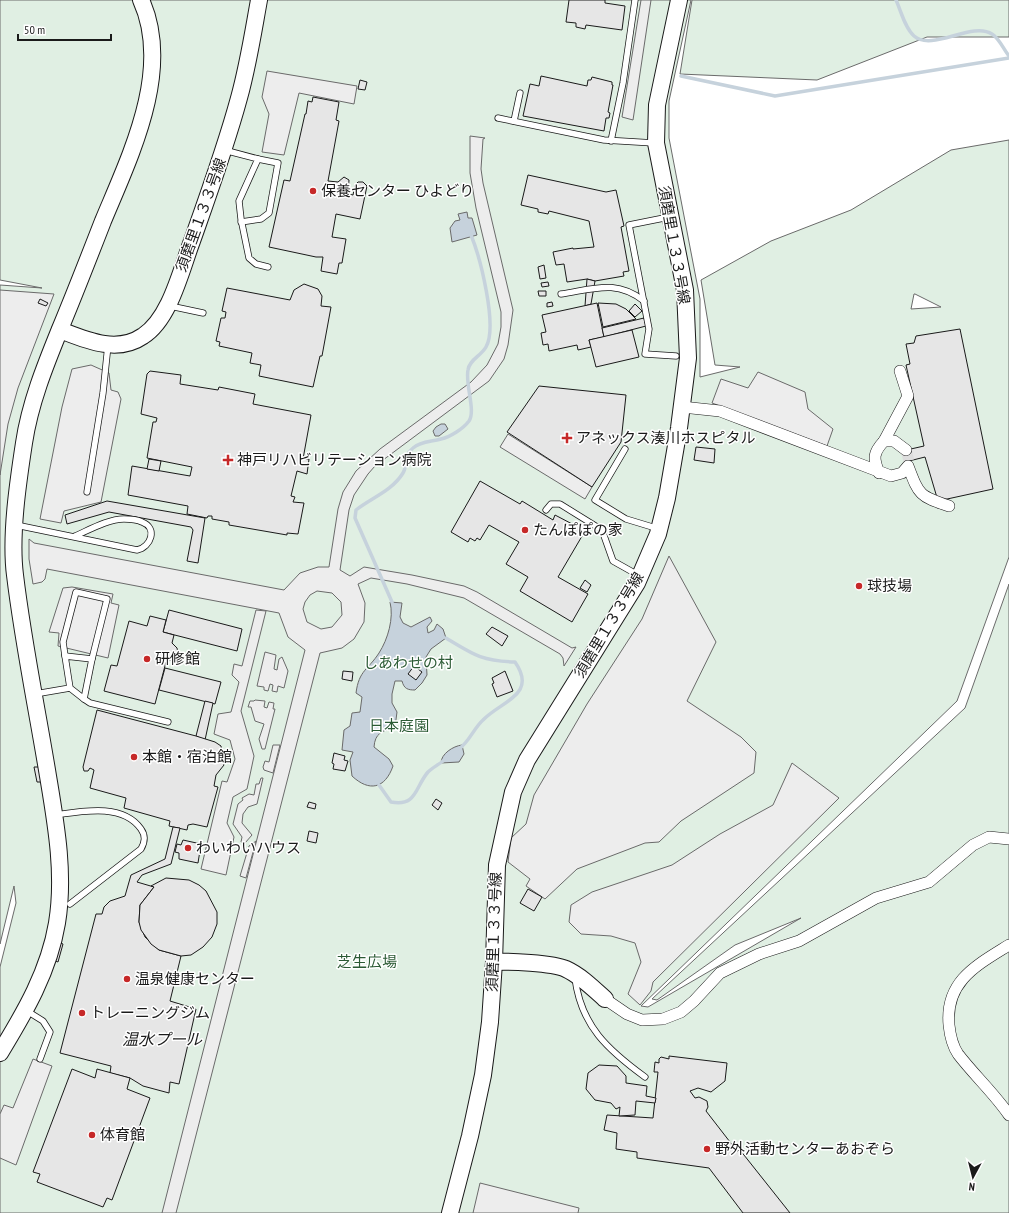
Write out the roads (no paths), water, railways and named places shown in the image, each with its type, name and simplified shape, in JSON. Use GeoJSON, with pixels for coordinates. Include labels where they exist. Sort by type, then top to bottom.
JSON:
{"type":"FeatureCollection","features":[{"type":"Feature","properties":{"kind":"street"},"geometry":{"type":"LineString","coordinates":[[0,1053],[26,1010],[46,965],[57,923],[59,903],[60,849],[15,572],[16,497],[32,403],[130,155],[145,109],[152,62],[150,35],[141,0]]}},
{"type":"Feature","properties":{"kind":"street","name":"須磨里１３３号線"},"geometry":{"type":"LineString","coordinates":[[60,330],[90,342],[125,344],[143,337],[156,326],[167,305],[224,150],[240,96],[259,0]]}},
{"type":"Feature","properties":{"kind":"street","name":"須磨里１３３号線"},"geometry":{"type":"LineString","coordinates":[[450,1213],[470,1136],[483,1075],[490,1022],[494,962],[497,865],[513,792],[527,760],[640,576],[659,530],[667,498],[682,407],[681,356],[685,290],[656,142],[657,105],[679,0]]}},
{"type":"Feature","properties":{"kind":"street"},"geometry":{"type":"LineString","coordinates":[[879,473],[874,461],[876,450],[884,441],[908,396],[900,371]]}},
{"type":"Feature","properties":{"kind":"street"},"geometry":{"type":"LineString","coordinates":[[682,407],[720,411],[879,473],[891,476],[902,473],[908,459]]}},
{"type":"Feature","properties":{"kind":"street"},"geometry":{"type":"LineString","coordinates":[[884,441],[894,441],[908,459],[917,490],[925,498],[949,506]]}},
{"type":"Feature","properties":{"kind":"street"},"geometry":{"type":"LineString","coordinates":[[494,962],[508,961],[564,968],[627,1014],[642,1020],[663,1019],[681,1012],[694,1001],[720,973],[759,954],[799,940],[876,898],[929,882],[973,845],[989,837],[1009,839]]}},
{"type":"Feature","properties":{"kind":"street"},"geometry":{"type":"LineString","coordinates":[[1009,945],[976,965],[962,978],[952,997],[948,1015],[950,1036],[958,1053],[1001,1103],[1009,1115]]}},
{"type":"Feature","properties":{"kind":"lane"},"geometry":{"type":"LineString","coordinates":[[611,141],[623,83],[635,0]]}},
{"type":"Feature","properties":{"kind":"lane"},"geometry":{"type":"LineString","coordinates":[[514,121],[520,93]]}},
{"type":"Feature","properties":{"kind":"lane"},"geometry":{"type":"LineString","coordinates":[[498,118],[611,141],[656,142]]}},
{"type":"Feature","properties":{"kind":"lane"},"geometry":{"type":"LineString","coordinates":[[224,150],[278,163],[269,213],[261,219],[241,222]]}},
{"type":"Feature","properties":{"kind":"lane"},"geometry":{"type":"LineString","coordinates":[[258,159],[239,201],[241,222],[249,258],[256,264],[268,266]]}},
{"type":"Feature","properties":{"kind":"lane"},"geometry":{"type":"LineString","coordinates":[[670,216],[628,225],[649,329],[645,354],[681,356]]}},
{"type":"Feature","properties":{"kind":"lane"},"geometry":{"type":"LineString","coordinates":[[561,294],[618,287],[633,292],[644,302]]}},
{"type":"Feature","properties":{"kind":"lane"},"geometry":{"type":"LineString","coordinates":[[167,305],[203,313]]}},
{"type":"Feature","properties":{"kind":"lane"},"geometry":{"type":"LineString","coordinates":[[87,492],[103,393],[108,344]]}},
{"type":"Feature","properties":{"kind":"lane"},"geometry":{"type":"LineString","coordinates":[[625,449],[595,500],[626,519],[659,530]]}},
{"type":"Feature","properties":{"kind":"lane"},"geometry":{"type":"LineString","coordinates":[[546,510],[551,504],[560,504],[602,530],[613,561],[640,576]]}},
{"type":"Feature","properties":{"kind":"lane"},"geometry":{"type":"LineString","coordinates":[[15,525],[137,550],[144,548],[150,543],[151,530],[142,522],[125,519],[117,520],[74,536]]}},
{"type":"Feature","properties":{"kind":"lane"},"geometry":{"type":"LineString","coordinates":[[84,699],[107,599],[76,592],[63,642],[70,688],[84,699],[90,703],[168,722]]}},
{"type":"Feature","properties":{"kind":"lane"},"geometry":{"type":"LineString","coordinates":[[65,656],[92,659]]}},
{"type":"Feature","properties":{"kind":"lane"},"geometry":{"type":"LineString","coordinates":[[35,694],[70,688]]}},
{"type":"Feature","properties":{"kind":"lane"},"geometry":{"type":"LineString","coordinates":[[55,815],[99,810],[111,811],[136,822],[144,833],[145,838],[141,849],[70,904]]}},
{"type":"Feature","properties":{"kind":"lane"},"geometry":{"type":"LineString","coordinates":[[574,974],[577,991],[589,1023],[601,1041],[645,1077]]}},
{"type":"Feature","properties":{"kind":"lane"},"geometry":{"type":"LineString","coordinates":[[26,1010],[43,1021],[50,1032],[40,1059]]}},
{"type":"Feature","properties":{"kind":"waterway"},"geometry":{"type":"LineString","coordinates":[[896,0],[908,29],[914,36],[922,40],[931,41],[963,33],[984,31],[995,36],[1009,56]]}},
{"type":"Feature","properties":{"kind":"waterway"},"geometry":{"type":"LineString","coordinates":[[681,76],[775,96],[1009,58]]}},
{"type":"Feature","properties":{"kind":"waterway"},"geometry":{"type":"LineString","coordinates":[[392,602],[355,518],[356,510],[393,485],[403,473],[408,454],[413,448],[423,443],[445,438],[460,430],[471,417],[471,404],[467,376],[468,370],[471,363],[486,347],[489,337],[490,324],[489,308],[483,275],[471,235]]}},
{"type":"Feature","properties":{"kind":"waterway"},"geometry":{"type":"LineString","coordinates":[[446,638],[479,656],[494,660],[515,662],[521,673],[522,682],[520,690],[507,702],[490,713],[477,727],[466,743],[459,749]]}},
{"type":"Feature","properties":{"kind":"waterway"},"geometry":{"type":"LineString","coordinates":[[379,785],[391,802],[406,802],[411,799],[428,772],[443,761]]}},
{"type":"Feature","properties":{"kind":"tunnel"},"geometry":{"type":"LineString","coordinates":[[906,450],[909,461]]}},
{"type":"Feature","properties":{"kind":"place","name":"保養センター ひよどり"},"geometry":{"type":"Point","coordinates":[313,191]}},
{"type":"Feature","properties":{"kind":"place","name":"アネックス湊川ホスピタル"},"geometry":{"type":"Point","coordinates":[567,438]}},
{"type":"Feature","properties":{"kind":"place","name":"神戸リハビリテーション病院"},"geometry":{"type":"Point","coordinates":[228,460]}},
{"type":"Feature","properties":{"kind":"place","name":"たんぽぽの家"},"geometry":{"type":"Point","coordinates":[525,530]}},
{"type":"Feature","properties":{"kind":"place","name":"球技場"},"geometry":{"type":"Point","coordinates":[859,586]}},
{"type":"Feature","properties":{"kind":"place","name":"研修館"},"geometry":{"type":"Point","coordinates":[147,659]}},
{"type":"Feature","properties":{"kind":"place","name":"本館・宿泊館"},"geometry":{"type":"Point","coordinates":[134,757]}},
{"type":"Feature","properties":{"kind":"place","name":"わいわいハウス"},"geometry":{"type":"Point","coordinates":[188,848]}},
{"type":"Feature","properties":{"kind":"place","name":"温泉健康センター"},"geometry":{"type":"Point","coordinates":[127,979]}},
{"type":"Feature","properties":{"kind":"place","name":"トレーニングジム"},"geometry":{"type":"Point","coordinates":[82,1013]}},
{"type":"Feature","properties":{"kind":"place","name":"体育館"},"geometry":{"type":"Point","coordinates":[92,1135]}},
{"type":"Feature","properties":{"kind":"place","name":"野外活動センターあおぞら"},"geometry":{"type":"Point","coordinates":[707,1149]}},
{"type":"Feature","properties":{"kind":"park label","name":"しあわせの村"},"geometry":{"type":"Point","coordinates":[408,663]}},
{"type":"Feature","properties":{"kind":"park label","name":"日本庭園"},"geometry":{"type":"Point","coordinates":[399,726]}},
{"type":"Feature","properties":{"kind":"park label","name":"芝生広場"},"geometry":{"type":"Point","coordinates":[367,962]}},
{"type":"Feature","properties":{"kind":"water label","name":"温水プール"},"geometry":{"type":"Point","coordinates":[162,1039]}}]}
